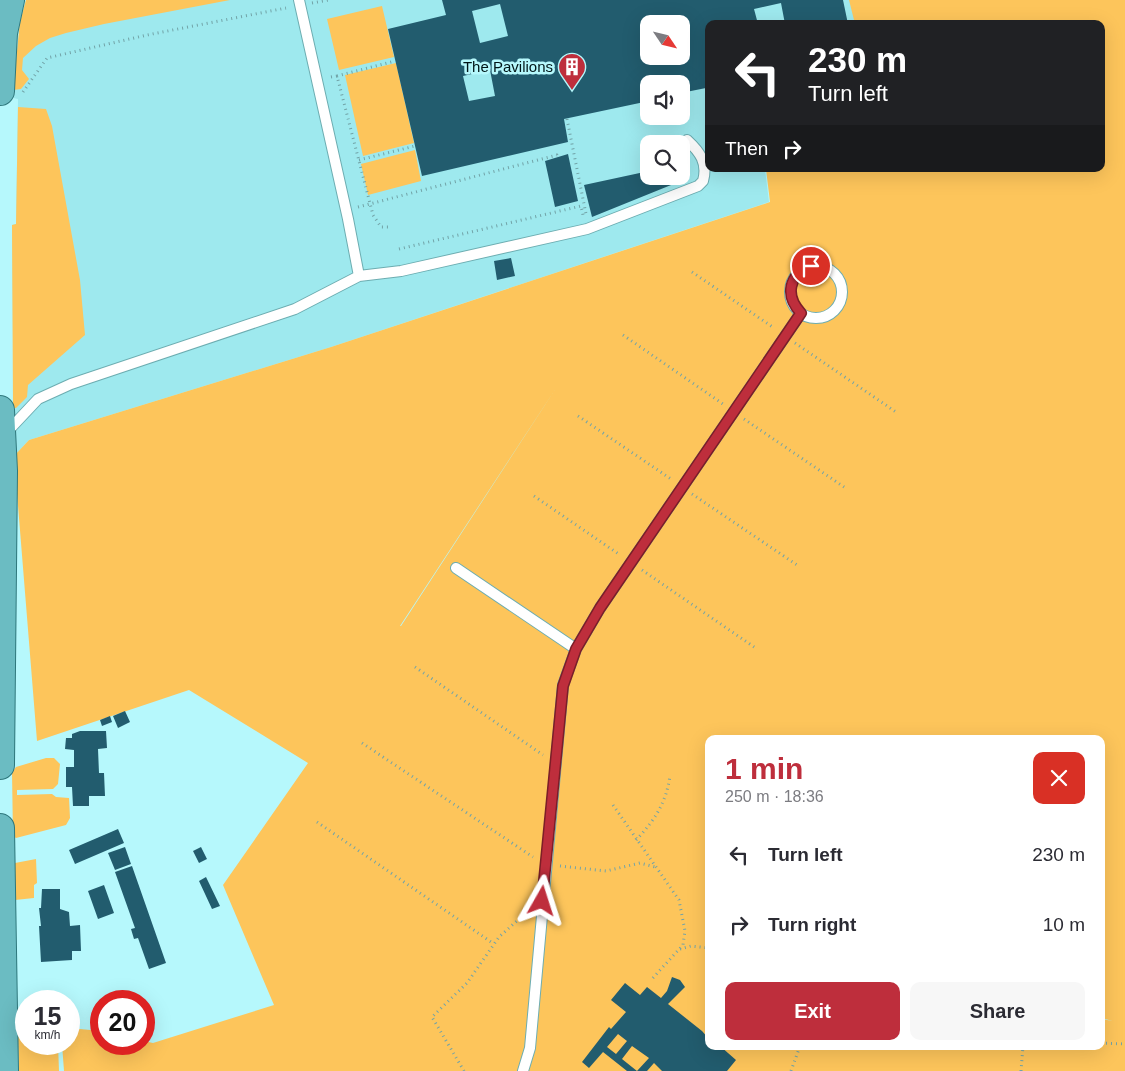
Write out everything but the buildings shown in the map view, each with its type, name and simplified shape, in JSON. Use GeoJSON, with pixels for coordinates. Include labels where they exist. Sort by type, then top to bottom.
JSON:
{"type":"FeatureCollection","features":[{"type":"Feature","properties":{"kind":"highway"},"geometry":{"type":"LineString","coordinates":[[10,0],[3,33],[11,92]]}},
{"type":"Feature","properties":{"kind":"highway"},"geometry":{"type":"LineString","coordinates":[[0,410],[0,766]]}},
{"type":"Feature","properties":{"kind":"highway"},"geometry":{"type":"LineString","coordinates":[[0,828],[4,1071]]}},
{"type":"Feature","properties":{"kind":"lane"},"geometry":{"type":"LineString","coordinates":[[300,3],[359,276]]}},
{"type":"Feature","properties":{"kind":"lane"},"geometry":{"type":"LineString","coordinates":[[1,439],[38,399],[71,384],[296,309],[359,276],[402,271],[587,230],[698,186],[703,181],[704,162],[698,150],[690,143]]}},
{"type":"Feature","properties":{"kind":"lane"},"geometry":{"type":"LineString","coordinates":[[819,266],[828,269],[834,274],[842,289],[838,305],[832,312],[817,318],[801,313],[791,299],[792,282],[803,269],[819,266]]}},
{"type":"Feature","properties":{"kind":"lane"},"geometry":{"type":"LineString","coordinates":[[523,1071],[530,1048],[563,686],[576,649],[600,608],[801,313]]}},
{"type":"Feature","properties":{"kind":"lane"},"geometry":{"type":"LineString","coordinates":[[456,568],[576,649]]}},
{"type":"Feature","properties":{"kind":"path"},"geometry":{"type":"LineString","coordinates":[[11,92],[47,58],[300,3],[329,0]]}},
{"type":"Feature","properties":{"kind":"path"},"geometry":{"type":"LineString","coordinates":[[329,78],[395,61]]}},
{"type":"Feature","properties":{"kind":"path"},"geometry":{"type":"LineString","coordinates":[[337,76],[373,216],[381,227],[389,227]]}},
{"type":"Feature","properties":{"kind":"path"},"geometry":{"type":"LineString","coordinates":[[399,249],[581,206],[583,218],[587,216],[567,119]]}},
{"type":"Feature","properties":{"kind":"path"},"geometry":{"type":"LineString","coordinates":[[359,160],[415,146]]}},
{"type":"Feature","properties":{"kind":"path"},"geometry":{"type":"LineString","coordinates":[[346,210],[557,154],[558,157]]}},
{"type":"Feature","properties":{"kind":"path"},"geometry":{"type":"LineString","coordinates":[[692,272],[896,412]]}},
{"type":"Feature","properties":{"kind":"path"},"geometry":{"type":"LineString","coordinates":[[534,496],[756,649]]}},
{"type":"Feature","properties":{"kind":"path"},"geometry":{"type":"LineString","coordinates":[[415,667],[556,763]]}},
{"type":"Feature","properties":{"kind":"path"},"geometry":{"type":"LineString","coordinates":[[362,743],[546,865],[606,870],[640,863],[655,866]]}},
{"type":"Feature","properties":{"kind":"path"},"geometry":{"type":"LineString","coordinates":[[636,840],[654,820],[663,805],[670,776]]}},
{"type":"Feature","properties":{"kind":"path"},"geometry":{"type":"LineString","coordinates":[[613,805],[679,900],[683,912],[685,931],[683,945],[651,980]]}},
{"type":"Feature","properties":{"kind":"path"},"geometry":{"type":"LineString","coordinates":[[317,822],[494,944]]}},
{"type":"Feature","properties":{"kind":"path"},"geometry":{"type":"LineString","coordinates":[[464,1071],[432,1017],[467,983],[494,944],[528,911],[542,912]]}},
{"type":"Feature","properties":{"kind":"path"},"geometry":{"type":"LineString","coordinates":[[679,950],[691,946],[705,948]]}},
{"type":"Feature","properties":{"kind":"path"},"geometry":{"type":"LineString","coordinates":[[1105,1044],[1125,1044]]}},
{"type":"Feature","properties":{"kind":"path"},"geometry":{"type":"LineString","coordinates":[[791,1071],[799,1050]]}},
{"type":"Feature","properties":{"kind":"path"},"geometry":{"type":"LineString","coordinates":[[1021,1071],[1022,1050]]}},
{"type":"Feature","properties":{"kind":"shaded area"},"geometry":{"type":"Polygon","coordinates":[[[26,0],[1045,0],[1051,20],[705,20],[705,172],[765,172],[769,202],[331,347],[29,440],[14,456],[12,225],[16,224],[18,99],[13,98],[20,22],[26,0]]]}},
{"type":"Feature","properties":{"kind":"shaded area"},"geometry":{"type":"Polygon","coordinates":[[[26,0],[230,0],[104,24],[50,38],[36,46],[23,58],[22,70],[29,79],[21,89],[13,90],[20,22],[26,0]]]}},
{"type":"Feature","properties":{"kind":"shaded area"},"geometry":{"type":"Polygon","coordinates":[[[849,0],[1125,0],[1125,1071],[64,1071],[63,1055],[80,1055],[80,1029],[90,1030],[90,1055],[155,1055],[155,1042],[274,1005],[223,885],[308,763],[189,690],[37,741],[14,456],[29,440],[331,347],[770,202],[766,172],[1105,172],[1105,20],[854,20],[849,0]],[[560,382],[400,626],[401,626],[560,382]]]}},
{"type":"Feature","properties":{"kind":"shaded area"},"geometry":{"type":"Polygon","coordinates":[[[382,6],[394,57],[339,70],[327,19],[382,6]]]}},
{"type":"Feature","properties":{"kind":"shaded area"},"geometry":{"type":"Polygon","coordinates":[[[396,63],[414,143],[363,156],[345,75],[396,63]]]}},
{"type":"Feature","properties":{"kind":"shaded area"},"geometry":{"type":"Polygon","coordinates":[[[18,107],[46,109],[52,126],[80,280],[85,335],[28,385],[27,397],[16,408],[13,408],[12,225],[16,224],[18,107]]]}},
{"type":"Feature","properties":{"kind":"shaded area"},"geometry":{"type":"Polygon","coordinates":[[[415,150],[421,181],[368,195],[361,164],[415,150]]]}},
{"type":"Feature","properties":{"kind":"shaded area"},"geometry":{"type":"Polygon","coordinates":[[[46,758],[54,758],[60,764],[58,784],[53,789],[17,790],[17,795],[52,794],[56,797],[69,798],[70,818],[66,825],[16,838],[13,836],[12,772],[16,767],[46,758]]]}},
{"type":"Feature","properties":{"kind":"shaded area"},"geometry":{"type":"Polygon","coordinates":[[[36,859],[37,883],[34,885],[34,898],[15,900],[15,863],[36,859]]]}},
{"type":"Feature","properties":{"kind":"shaded area"},"geometry":{"type":"Polygon","coordinates":[[[19,1055],[58,1055],[59,1071],[19,1071],[19,1055]]]}},
{"type":"Feature","properties":{"kind":"place","name":"The Pavilions"},"geometry":{"type":"Point","coordinates":[572,91]}},
{"type":"Feature","properties":{"kind":"route"},"geometry":{"type":"LineString","coordinates":[[542,901],[561,722],[563,686],[576,649],[600,608],[801,313],[795,307],[790,291],[796,275],[803,269],[811,266]]}}]}
